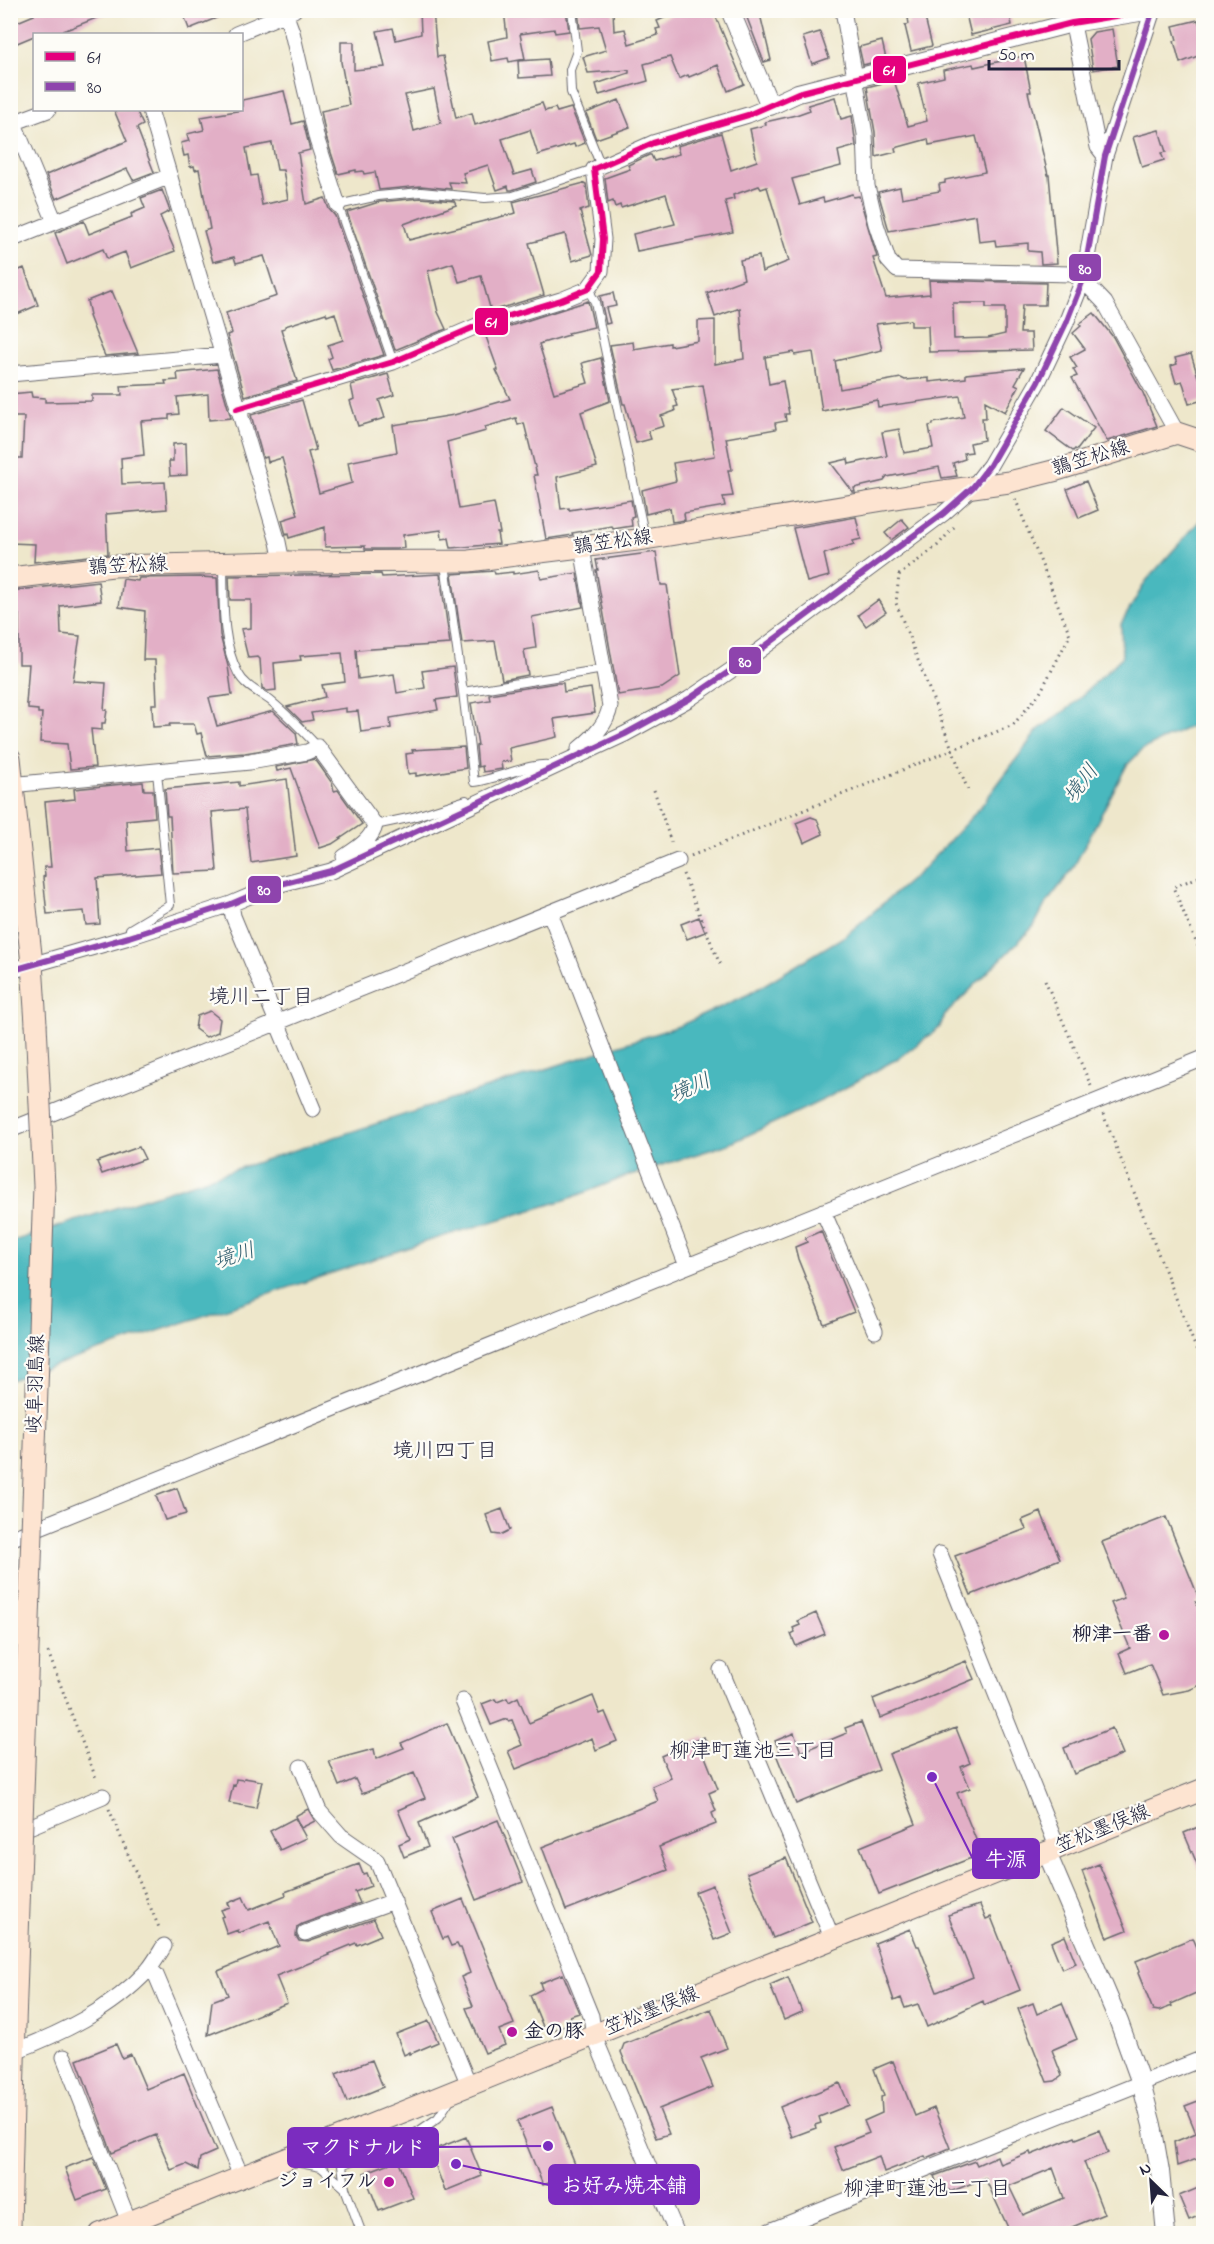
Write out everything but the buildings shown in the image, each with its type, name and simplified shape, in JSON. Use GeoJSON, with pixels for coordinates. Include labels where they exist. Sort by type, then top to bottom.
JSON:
{"type":"FeatureCollection","features":[{"type":"Feature","properties":{"kind":"main road"},"geometry":{"type":"LineString","coordinates":[[1177,433],[1203,442]]}},
{"type":"Feature","properties":{"kind":"main road","name":"鶉笠松線"},"geometry":{"type":"LineString","coordinates":[[10,578],[113,566],[469,561],[582,548],[1009,482],[1058,470],[1177,433]]}},
{"type":"Feature","properties":{"kind":"main road","name":"岐阜羽島線"},"geometry":{"type":"LineString","coordinates":[[10,758],[32,964],[44,1186],[15,2024],[12,2052],[10,2227]]}},
{"type":"Feature","properties":{"kind":"main road","name":"笠松墨俣線"},"geometry":{"type":"LineString","coordinates":[[100,2234],[1203,1789]]}},
{"type":"Feature","properties":{"kind":"street"},"geometry":{"type":"LineString","coordinates":[[730,10],[770,106]]}},
{"type":"Feature","properties":{"kind":"street"},"geometry":{"type":"LineString","coordinates":[[843,10],[865,134],[867,186],[888,260],[897,270],[1071,274],[1083,280],[1105,303],[1177,433]]}},
{"type":"Feature","properties":{"kind":"street"},"geometry":{"type":"LineString","coordinates":[[10,971],[129,937],[231,904],[273,886],[331,870],[625,734],[689,699],[858,579],[944,513],[973,487],[990,465],[1038,382],[1083,280],[1105,156],[1153,10],[1071,17],[798,93],[748,116],[653,143],[598,168],[603,239],[601,271],[588,289],[561,300],[479,325],[393,362],[237,409]]}},
{"type":"Feature","properties":{"kind":"street"},"geometry":{"type":"LineString","coordinates":[[238,33],[287,12],[317,140],[338,205]]}},
{"type":"Feature","properties":{"kind":"street"},"geometry":{"type":"LineString","coordinates":[[1071,17],[1098,147],[1105,156]]}},
{"type":"Feature","properties":{"kind":"street"},"geometry":{"type":"LineString","coordinates":[[44,111],[12,120],[55,222]]}},
{"type":"Feature","properties":{"kind":"street"},"geometry":{"type":"LineString","coordinates":[[150,111],[282,562]]}},
{"type":"Feature","properties":{"kind":"street"},"geometry":{"type":"LineString","coordinates":[[10,240],[170,176]]}},
{"type":"Feature","properties":{"kind":"street"},"geometry":{"type":"LineString","coordinates":[[10,374],[222,355]]}},
{"type":"Feature","properties":{"kind":"street"},"geometry":{"type":"LineString","coordinates":[[572,758],[576,751],[591,739],[608,719],[610,706],[582,548]]}},
{"type":"Feature","properties":{"kind":"street"},"geometry":{"type":"LineString","coordinates":[[12,785],[250,762],[307,752],[318,747],[375,825],[373,832],[366,840],[333,864],[331,870]]}},
{"type":"Feature","properties":{"kind":"street"},"geometry":{"type":"LineString","coordinates":[[10,1130],[678,861]]}},
{"type":"Feature","properties":{"kind":"street"},"geometry":{"type":"LineString","coordinates":[[231,904],[233,916],[313,1109]]}},
{"type":"Feature","properties":{"kind":"street"},"geometry":{"type":"LineString","coordinates":[[550,913],[687,1266]]}},
{"type":"Feature","properties":{"kind":"street"},"geometry":{"type":"LineString","coordinates":[[10,1539],[1203,1058]]}},
{"type":"Feature","properties":{"kind":"street"},"geometry":{"type":"LineString","coordinates":[[823,1211],[875,1331]]}},
{"type":"Feature","properties":{"kind":"street"},"geometry":{"type":"LineString","coordinates":[[940,1554],[1141,2083],[1161,2171],[1166,2234]]}},
{"type":"Feature","properties":{"kind":"street"},"geometry":{"type":"LineString","coordinates":[[721,1670],[833,1940]]}},
{"type":"Feature","properties":{"kind":"street"},"geometry":{"type":"LineString","coordinates":[[463,1701],[591,2016],[594,2036],[677,2234]]}},
{"type":"Feature","properties":{"kind":"street"},"geometry":{"type":"LineString","coordinates":[[301,1767],[319,1811],[341,1836],[378,1861],[462,2089]]}},
{"type":"Feature","properties":{"kind":"street"},"geometry":{"type":"LineString","coordinates":[[10,1835],[104,1796]]}},
{"type":"Feature","properties":{"kind":"street"},"geometry":{"type":"LineString","coordinates":[[305,1933],[393,1900]]}},
{"type":"Feature","properties":{"kind":"street"},"geometry":{"type":"LineString","coordinates":[[12,2052],[74,2025],[116,1999],[149,1969],[164,1947]]}},
{"type":"Feature","properties":{"kind":"street"},"geometry":{"type":"LineString","coordinates":[[149,1969],[156,1975],[242,2176]]}},
{"type":"Feature","properties":{"kind":"street"},"geometry":{"type":"LineString","coordinates":[[64,2057],[129,2222]]}},
{"type":"Feature","properties":{"kind":"street"},"geometry":{"type":"LineString","coordinates":[[762,2234],[1203,2058]]}},
{"type":"Feature","properties":{"kind":"lane"},"geometry":{"type":"LineString","coordinates":[[393,362],[338,205],[378,196],[422,192],[485,198],[513,196],[598,168],[571,92],[570,70],[577,51],[572,10]]}},
{"type":"Feature","properties":{"kind":"lane"},"geometry":{"type":"LineString","coordinates":[[588,289],[595,302],[645,539]]}},
{"type":"Feature","properties":{"kind":"lane"},"geometry":{"type":"LineString","coordinates":[[447,562],[446,571],[474,782],[491,780],[545,764],[554,766]]}},
{"type":"Feature","properties":{"kind":"lane"},"geometry":{"type":"LineString","coordinates":[[223,564],[225,626],[229,652],[239,675],[254,691],[278,708],[318,747]]}},
{"type":"Feature","properties":{"kind":"lane"},"geometry":{"type":"LineString","coordinates":[[463,692],[604,669]]}},
{"type":"Feature","properties":{"kind":"lane"},"geometry":{"type":"LineString","coordinates":[[129,937],[130,929],[170,905],[158,772]]}},
{"type":"Feature","properties":{"kind":"lane"},"geometry":{"type":"LineString","coordinates":[[375,825],[413,818],[466,800],[468,807]]}},
{"type":"Feature","properties":{"kind":"lane"},"geometry":{"type":"LineString","coordinates":[[362,2234],[345,2188],[342,2164],[413,2135],[438,2118],[462,2089]]}},
{"type":"Feature","properties":{"kind":"lane"},"geometry":{"type":"LineString","coordinates":[[277,2162],[303,2162],[321,2167],[345,2188]]}},
{"type":"Feature","properties":{"kind":"path"},"geometry":{"type":"LineString","coordinates":[[678,861],[1013,724],[1040,693],[1070,635],[1009,482]]}},
{"type":"Feature","properties":{"kind":"path"},"geometry":{"type":"LineString","coordinates":[[958,523],[937,546],[899,575],[896,603],[969,793]]}},
{"type":"Feature","properties":{"kind":"path"},"geometry":{"type":"LineString","coordinates":[[654,790],[678,861],[721,967]]}},
{"type":"Feature","properties":{"kind":"path"},"geometry":{"type":"LineString","coordinates":[[1203,875],[1173,887],[1203,961]]}},
{"type":"Feature","properties":{"kind":"path"},"geometry":{"type":"LineString","coordinates":[[1045,980],[1097,1100],[1197,1351]]}},
{"type":"Feature","properties":{"kind":"path"},"geometry":{"type":"LineString","coordinates":[[44,1642],[163,1938],[164,1947]]}},
{"type":"Feature","properties":{"kind":"water","name":"境川"},"geometry":{"type":"Polygon","coordinates":[[[1203,517],[1203,714],[1198,723],[1143,749],[1127,765],[1072,870],[1045,905],[1034,926],[944,1016],[940,1027],[902,1056],[825,1099],[729,1144],[630,1175],[568,1199],[428,1241],[11,1380],[10,1242],[679,1026],[749,994],[845,936],[922,870],[979,809],[1038,730],[1070,707],[1122,657],[1121,624],[1146,581],[1203,517]]]}},
{"type":"Feature","properties":{"kind":"transit line","name":"61"},"geometry":{"type":"LineString","coordinates":[[237,409],[393,362],[479,325],[561,300],[588,289],[601,271],[603,239],[594,169],[653,143],[748,115],[798,93],[1072,23],[1152,10]]}},
{"type":"Feature","properties":{"kind":"transit line","name":"80"},"geometry":{"type":"LineString","coordinates":[[10,971],[129,937],[231,904],[273,886],[331,871],[625,734],[689,699],[752,656],[944,513],[973,487],[990,465],[1038,382],[1066,323],[1083,280],[1105,156],[1153,10]]}},
{"type":"Feature","properties":{"kind":"place","name":"柳津一番"},"geometry":{"type":"Point","coordinates":[1164,1635]}},
{"type":"Feature","properties":{"kind":"place","name":"牛源"},"geometry":{"type":"Point","coordinates":[932,1777]}},
{"type":"Feature","properties":{"kind":"place","name":"金の豚"},"geometry":{"type":"Point","coordinates":[512,2032]}},
{"type":"Feature","properties":{"kind":"place","name":"マクドナルド"},"geometry":{"type":"Point","coordinates":[548,2146]}},
{"type":"Feature","properties":{"kind":"place","name":"お好み焼本舗"},"geometry":{"type":"Point","coordinates":[456,2164]}},
{"type":"Feature","properties":{"kind":"place","name":"ジョイフル"},"geometry":{"type":"Point","coordinates":[389,2182]}},
{"type":"Feature","properties":{"kind":"district","name":"境川二丁目"},"geometry":{"type":"Point","coordinates":[261,998]}},
{"type":"Feature","properties":{"kind":"district","name":"境川四丁目"},"geometry":{"type":"Point","coordinates":[445,1452]}},
{"type":"Feature","properties":{"kind":"district","name":"柳津町蓮池三丁目"},"geometry":{"type":"Point","coordinates":[753,1752]}},
{"type":"Feature","properties":{"kind":"district","name":"柳津町蓮池二丁目"},"geometry":{"type":"Point","coordinates":[927,2190]}}]}
